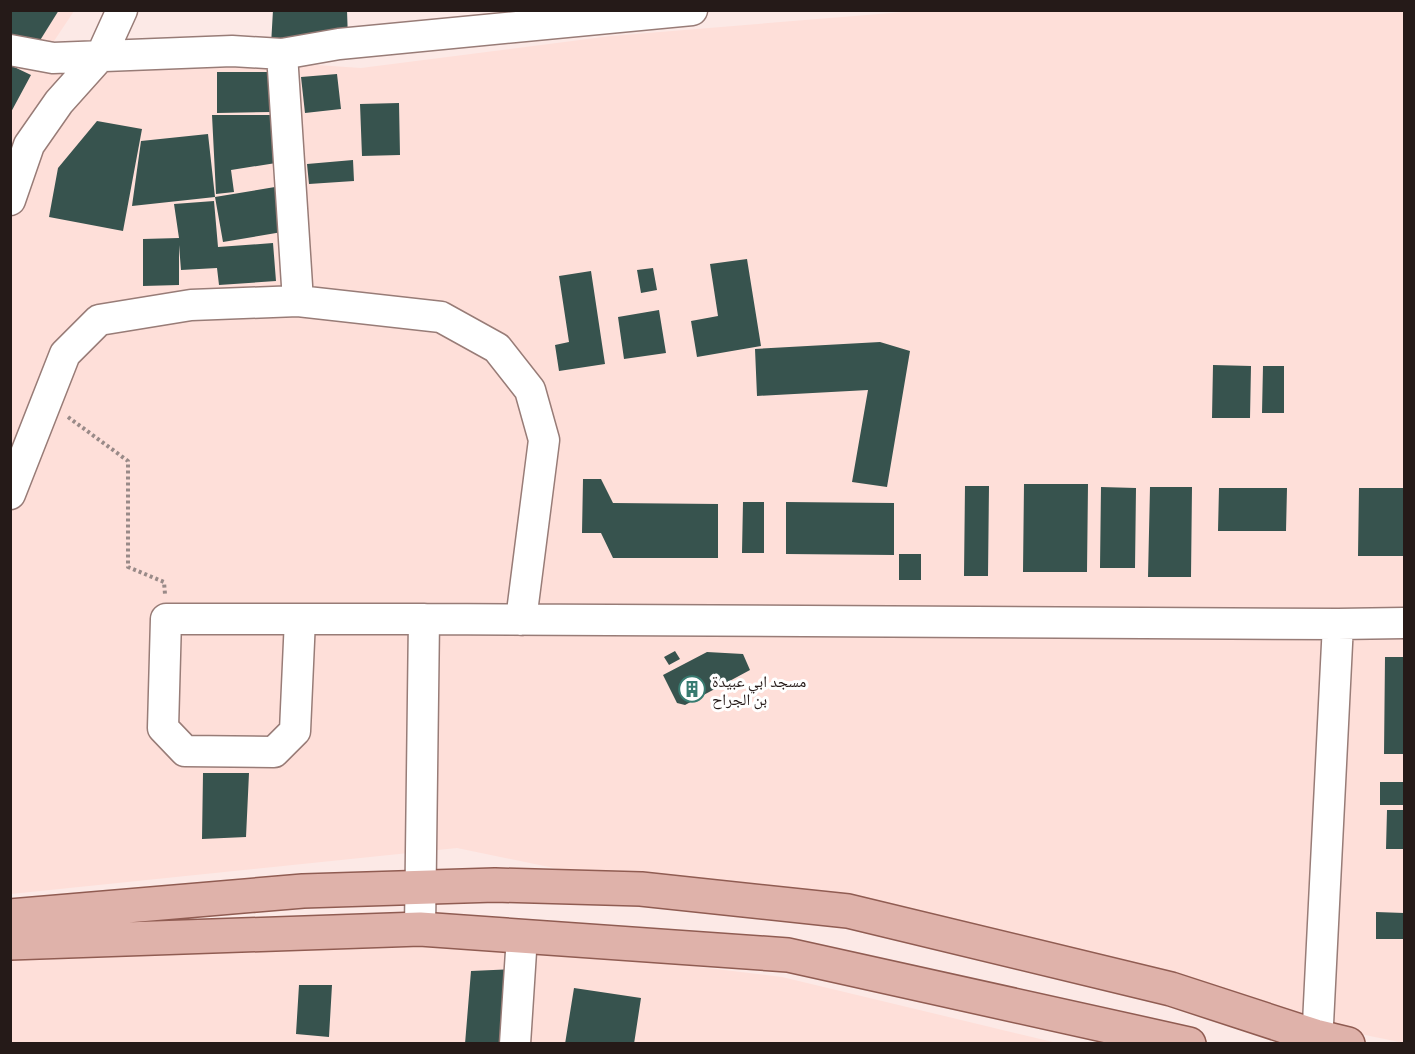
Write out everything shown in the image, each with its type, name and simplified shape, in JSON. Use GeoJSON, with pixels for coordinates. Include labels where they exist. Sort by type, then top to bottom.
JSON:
{"type":"FeatureCollection","features":[{"type":"Feature","properties":{"kind":"main road"},"geometry":{"type":"LineString","coordinates":[[10,916],[303,891],[495,885],[641,890],[848,910],[1172,989],[1316,1040],[1348,1044]]}},
{"type":"Feature","properties":{"kind":"main road"},"geometry":{"type":"LineString","coordinates":[[10,943],[420,929],[788,955],[1135,1038],[1189,1044]]}},
{"type":"Feature","properties":{"kind":"street"},"geometry":{"type":"LineString","coordinates":[[10,200],[29,145],[59,102],[102,54],[122,10]]}},
{"type":"Feature","properties":{"kind":"street"},"geometry":{"type":"LineString","coordinates":[[10,50],[53,58],[102,54],[147,56],[232,51],[282,54],[339,44],[679,11]]}},
{"type":"Feature","properties":{"kind":"street"},"geometry":{"type":"LineString","coordinates":[[282,54],[298,301]]}},
{"type":"Feature","properties":{"kind":"street"},"geometry":{"type":"LineString","coordinates":[[10,494],[65,354],[99,320],[191,305],[298,301],[441,317],[496,348],[530,390],[544,440],[521,620]]}},
{"type":"Feature","properties":{"kind":"street"},"geometry":{"type":"LineString","coordinates":[[300,619],[296,731],[274,752],[185,751],[163,728],[166,619],[300,619],[424,619],[1338,624],[1404,623]]}},
{"type":"Feature","properties":{"kind":"street"},"geometry":{"type":"LineString","coordinates":[[420,929],[424,619]]}},
{"type":"Feature","properties":{"kind":"street"},"geometry":{"type":"LineString","coordinates":[[1316,1040],[1338,624]]}},
{"type":"Feature","properties":{"kind":"street"},"geometry":{"type":"LineString","coordinates":[[515,1044],[522,936]]}},
{"type":"Feature","properties":{"kind":"path"},"geometry":{"type":"LineString","coordinates":[[47,401],[128,461],[128,567],[164,582],[166,619]]}},
{"type":"Feature","properties":{"kind":"shaded area"},"geometry":{"type":"Polygon","coordinates":[[[11,10],[74,11],[50,47],[361,68],[611,36],[916,11],[1404,11],[1404,1043],[457,848],[11,894],[11,10]]]}},
{"type":"Feature","properties":{"kind":"shaded area"},"geometry":{"type":"Polygon","coordinates":[[[403,946],[548,949],[782,977],[1057,1043],[11,1043],[10,955],[403,946]]]}},
{"type":"Feature","properties":{"kind":"building"},"geometry":{"type":"Polygon","coordinates":[[[10,10],[59,10],[34,50],[10,45],[10,10]]]}},
{"type":"Feature","properties":{"kind":"building"},"geometry":{"type":"Polygon","coordinates":[[[273,10],[347,10],[348,40],[271,45],[273,10]]]}},
{"type":"Feature","properties":{"kind":"building"},"geometry":{"type":"Polygon","coordinates":[[[10,65],[31,75],[10,114],[10,65]]]}},
{"type":"Feature","properties":{"kind":"building"},"geometry":{"type":"Polygon","coordinates":[[[217,72],[271,72],[271,112],[217,113],[217,72]]]}},
{"type":"Feature","properties":{"kind":"building"},"geometry":{"type":"Polygon","coordinates":[[[337,74],[341,109],[305,113],[301,77],[337,74]]]}},
{"type":"Feature","properties":{"kind":"building"},"geometry":{"type":"Polygon","coordinates":[[[399,103],[400,155],[362,156],[360,104],[399,103]]]}},
{"type":"Feature","properties":{"kind":"building"},"geometry":{"type":"Polygon","coordinates":[[[212,115],[273,115],[276,163],[231,170],[234,192],[216,194],[212,115]]]}},
{"type":"Feature","properties":{"kind":"building"},"geometry":{"type":"Polygon","coordinates":[[[97,121],[142,129],[123,231],[49,217],[58,168],[97,121]]]}},
{"type":"Feature","properties":{"kind":"building"},"geometry":{"type":"Polygon","coordinates":[[[208,134],[215,197],[132,206],[141,141],[208,134]]]}},
{"type":"Feature","properties":{"kind":"building"},"geometry":{"type":"Polygon","coordinates":[[[353,160],[354,181],[309,184],[307,164],[353,160]]]}},
{"type":"Feature","properties":{"kind":"building"},"geometry":{"type":"Polygon","coordinates":[[[275,187],[282,232],[223,242],[215,197],[275,187]]]}},
{"type":"Feature","properties":{"kind":"building"},"geometry":{"type":"Polygon","coordinates":[[[214,201],[218,247],[273,243],[276,281],[219,285],[217,268],[181,270],[179,245],[179,285],[143,286],[143,239],[179,238],[174,204],[214,201]]]}},
{"type":"Feature","properties":{"kind":"building"},"geometry":{"type":"Polygon","coordinates":[[[747,259],[761,346],[697,357],[691,321],[718,316],[710,264],[747,259]]]}},
{"type":"Feature","properties":{"kind":"building"},"geometry":{"type":"Polygon","coordinates":[[[653,268],[657,290],[641,293],[637,270],[653,268]]]}},
{"type":"Feature","properties":{"kind":"building"},"geometry":{"type":"Polygon","coordinates":[[[591,271],[605,364],[559,371],[555,345],[569,342],[559,276],[591,271]]]}},
{"type":"Feature","properties":{"kind":"building"},"geometry":{"type":"Polygon","coordinates":[[[659,310],[666,353],[624,359],[618,317],[659,310]]]}},
{"type":"Feature","properties":{"kind":"building"},"geometry":{"type":"Polygon","coordinates":[[[880,342],[910,351],[887,487],[852,482],[868,390],[757,396],[755,349],[880,342]]]}},
{"type":"Feature","properties":{"kind":"building"},"geometry":{"type":"Polygon","coordinates":[[[1213,365],[1251,366],[1250,418],[1212,418],[1213,365]]]}},
{"type":"Feature","properties":{"kind":"building"},"geometry":{"type":"Polygon","coordinates":[[[1263,366],[1284,366],[1284,413],[1262,413],[1263,366]]]}},
{"type":"Feature","properties":{"kind":"building"},"geometry":{"type":"Polygon","coordinates":[[[583,479],[601,479],[613,503],[718,504],[718,558],[613,558],[601,533],[582,533],[583,479]]]}},
{"type":"Feature","properties":{"kind":"building"},"geometry":{"type":"Polygon","coordinates":[[[1024,484],[1088,484],[1087,572],[1023,572],[1024,484]]]}},
{"type":"Feature","properties":{"kind":"building"},"geometry":{"type":"Polygon","coordinates":[[[965,486],[989,486],[988,576],[964,576],[965,486]]]}},
{"type":"Feature","properties":{"kind":"building"},"geometry":{"type":"Polygon","coordinates":[[[1101,487],[1136,488],[1135,568],[1100,568],[1101,487]]]}},
{"type":"Feature","properties":{"kind":"building"},"geometry":{"type":"Polygon","coordinates":[[[1150,487],[1192,487],[1191,577],[1148,577],[1150,487]]]}},
{"type":"Feature","properties":{"kind":"building"},"geometry":{"type":"Polygon","coordinates":[[[1219,488],[1287,488],[1286,531],[1218,531],[1219,488]]]}},
{"type":"Feature","properties":{"kind":"building"},"geometry":{"type":"Polygon","coordinates":[[[1359,488],[1404,488],[1404,556],[1358,556],[1359,488]]]}},
{"type":"Feature","properties":{"kind":"building"},"geometry":{"type":"Polygon","coordinates":[[[743,502],[764,502],[764,553],[742,553],[743,502]]]}},
{"type":"Feature","properties":{"kind":"building"},"geometry":{"type":"Polygon","coordinates":[[[786,502],[894,503],[894,555],[786,554],[786,502]]]}},
{"type":"Feature","properties":{"kind":"building"},"geometry":{"type":"Polygon","coordinates":[[[899,554],[921,554],[921,580],[899,580],[899,554]]]}},
{"type":"Feature","properties":{"kind":"building"},"geometry":{"type":"Polygon","coordinates":[[[675,651],[680,659],[669,665],[664,657],[675,651]]]}},
{"type":"Feature","properties":{"kind":"building","name":"مسجد ابي عبيدة بن الجراح"},"geometry":{"type":"Polygon","coordinates":[[[707,652],[743,654],[750,670],[685,705],[677,703],[663,675],[707,652]]]}},
{"type":"Feature","properties":{"kind":"building"},"geometry":{"type":"Polygon","coordinates":[[[1385,657],[1404,657],[1404,754],[1384,754],[1385,657]]]}},
{"type":"Feature","properties":{"kind":"building"},"geometry":{"type":"Polygon","coordinates":[[[203,773],[249,773],[246,837],[202,839],[203,773]]]}},
{"type":"Feature","properties":{"kind":"building"},"geometry":{"type":"Polygon","coordinates":[[[1380,782],[1404,782],[1404,805],[1380,805],[1380,782]]]}},
{"type":"Feature","properties":{"kind":"building"},"geometry":{"type":"Polygon","coordinates":[[[1387,810],[1404,810],[1404,849],[1386,849],[1387,810]]]}},
{"type":"Feature","properties":{"kind":"building"},"geometry":{"type":"Polygon","coordinates":[[[1376,912],[1404,913],[1404,939],[1376,939],[1376,912]]]}},
{"type":"Feature","properties":{"kind":"building"},"geometry":{"type":"Polygon","coordinates":[[[513,969],[507,1044],[465,1044],[471,971],[513,969]]]}},
{"type":"Feature","properties":{"kind":"building"},"geometry":{"type":"Polygon","coordinates":[[[299,985],[332,985],[329,1037],[296,1034],[299,985]]]}},
{"type":"Feature","properties":{"kind":"building"},"geometry":{"type":"Polygon","coordinates":[[[574,988],[641,998],[634,1044],[565,1044],[574,988]]]}},
{"type":"Feature","properties":{"kind":"place","name":"مسجد ابي عبيدة بن الجراح"},"geometry":{"type":"Point","coordinates":[692,689]}}]}
